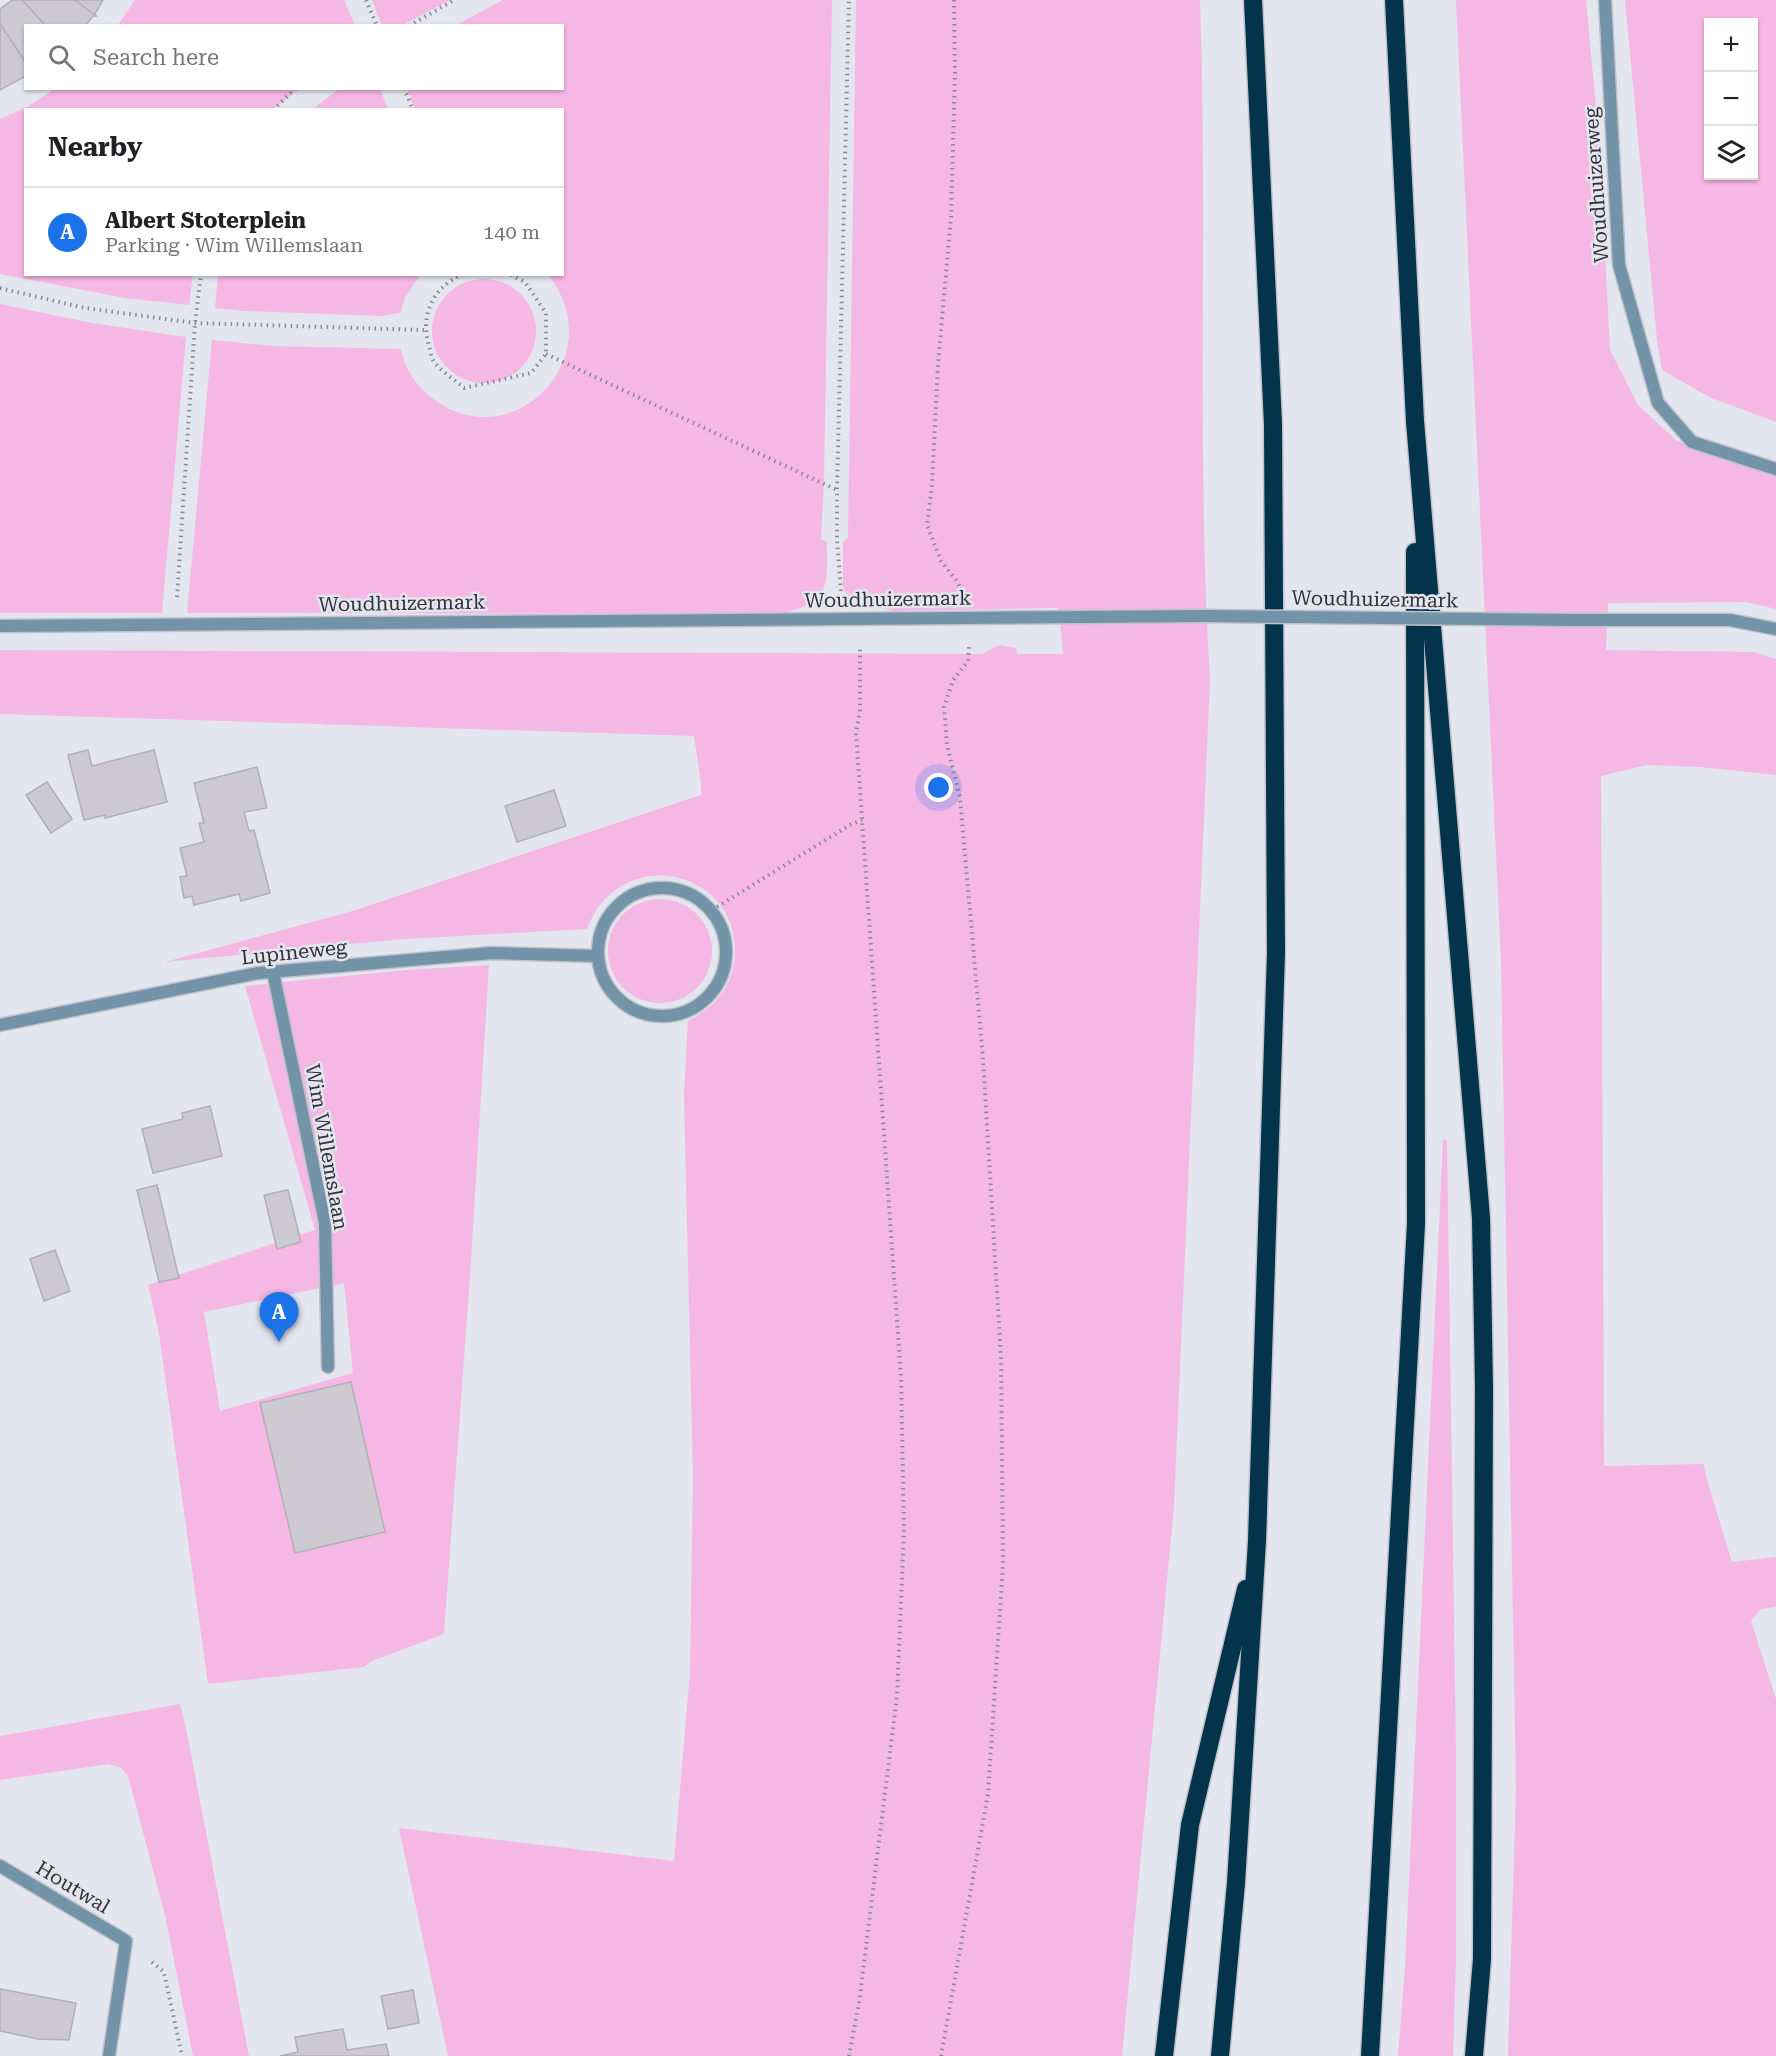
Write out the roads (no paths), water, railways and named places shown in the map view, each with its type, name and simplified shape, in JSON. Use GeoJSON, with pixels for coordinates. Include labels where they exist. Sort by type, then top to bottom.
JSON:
{"type":"FeatureCollection","features":[{"type":"Feature","properties":{"kind":"highway"},"geometry":{"type":"LineString","coordinates":[[1220,2056],[1236,1883],[1257,1541],[1276,953],[1273,424],[1253,0]]}},
{"type":"Feature","properties":{"kind":"highway"},"geometry":{"type":"LineString","coordinates":[[1394,0],[1415,421],[1481,1218],[1484,1387],[1482,1959],[1474,2056]]}},
{"type":"Feature","properties":{"kind":"highway"},"geometry":{"type":"LineString","coordinates":[[1370,2056],[1416,1224],[1415,421]]}},
{"type":"Feature","properties":{"kind":"highway"},"geometry":{"type":"LineString","coordinates":[[1164,2056],[1190,1825],[1257,1541]]}},
{"type":"Feature","properties":{"kind":"street","name":"Woudhuizerweg"},"geometry":{"type":"LineString","coordinates":[[1605,0],[1619,265],[1658,403],[1692,442],[1776,469]]}},
{"type":"Feature","properties":{"kind":"street","name":"Woudhuizermark"},"geometry":{"type":"LineString","coordinates":[[0,626],[1206,616],[1730,620],[1776,629]]}},
{"type":"Feature","properties":{"kind":"street"},"geometry":{"type":"LineString","coordinates":[[655,887],[685,891],[703,901],[719,921],[727,945],[724,972],[712,994],[691,1011],[667,1017],[638,1013],[618,1001],[603,981],[597,956],[600,930],[612,910],[636,892],[655,887]]}},
{"type":"Feature","properties":{"kind":"street","name":"Lupineweg"},"geometry":{"type":"LineString","coordinates":[[0,1025],[273,972],[492,953],[597,956]]}},
{"type":"Feature","properties":{"kind":"street","name":"Wim Willemslaan"},"geometry":{"type":"LineString","coordinates":[[273,972],[325,1223],[328,1367]]}},
{"type":"Feature","properties":{"kind":"street","name":"Houtwal"},"geometry":{"type":"LineString","coordinates":[[0,1866],[126,1941],[109,2056]]}},
{"type":"Feature","properties":{"kind":"place","name":"Albert Stoterplein"},"geometry":{"type":"Point","coordinates":[279,1342]}}]}
